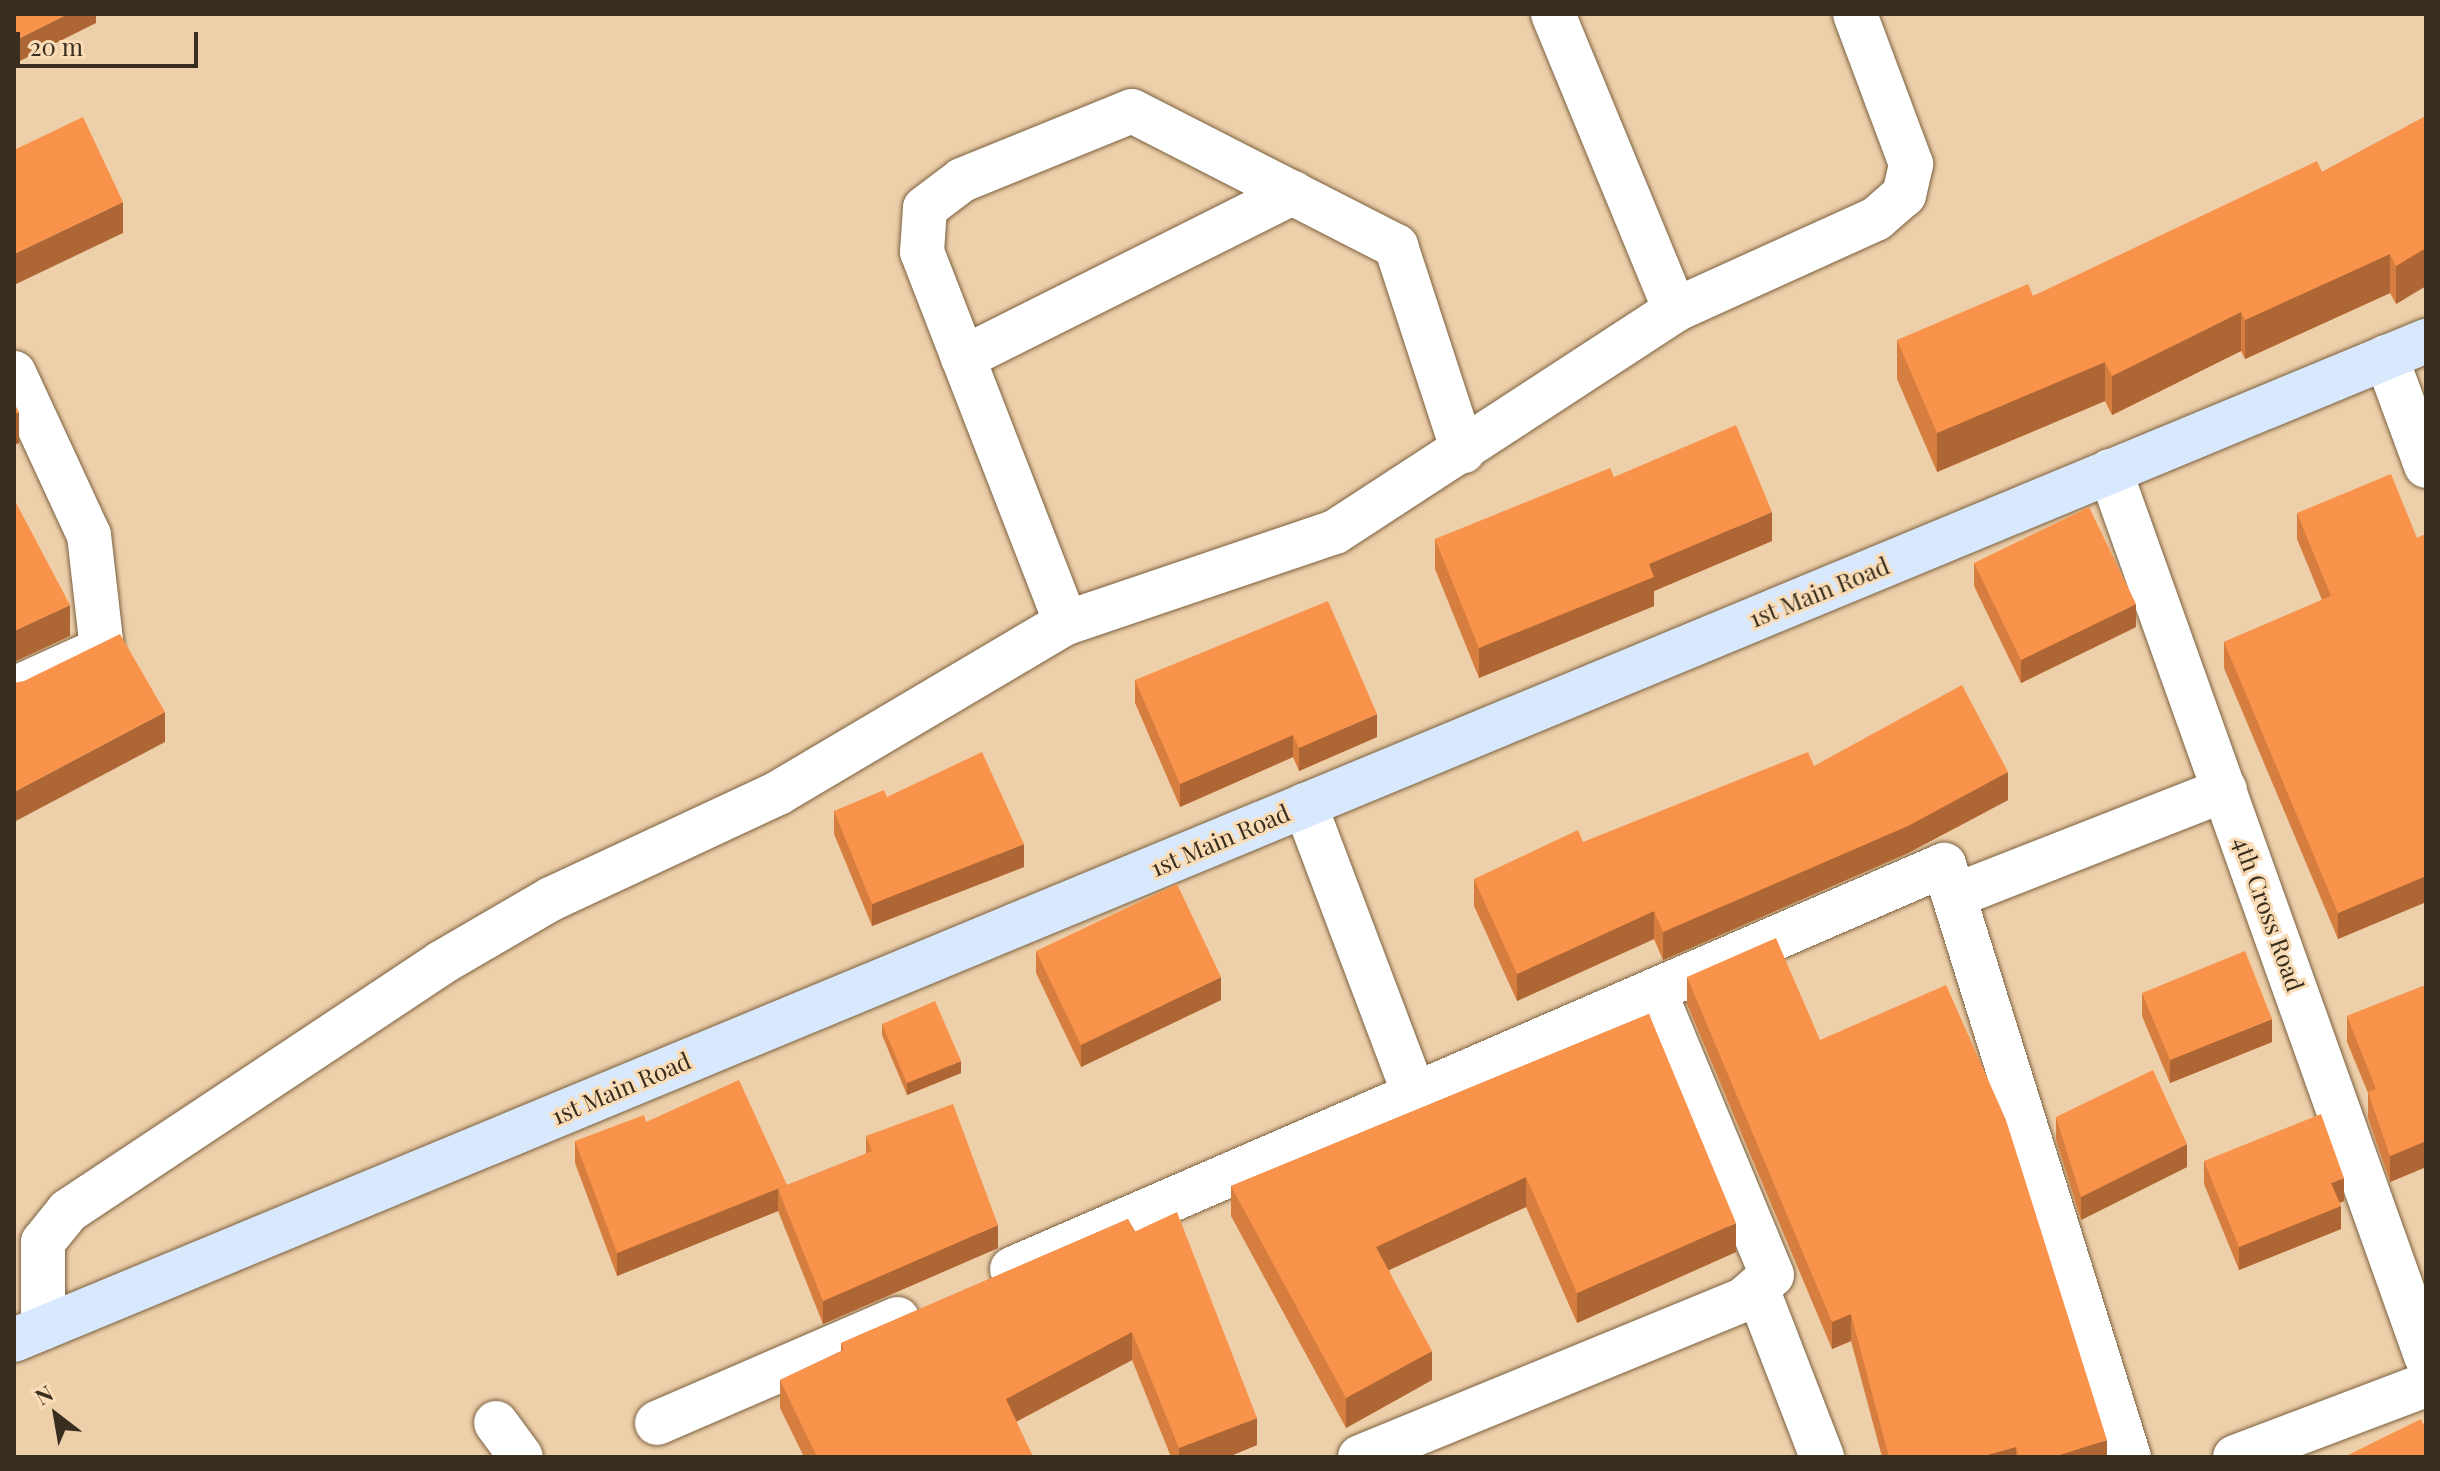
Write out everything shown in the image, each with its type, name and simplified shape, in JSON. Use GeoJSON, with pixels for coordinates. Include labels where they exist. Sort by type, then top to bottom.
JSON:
{"type":"FeatureCollection","features":[{"type":"Feature","properties":{"kind":"street"},"geometry":{"type":"LineString","coordinates":[[1553,14],[1675,310]]}},
{"type":"Feature","properties":{"kind":"street"},"geometry":{"type":"LineString","coordinates":[[29,1334],[43,1242],[68,1211],[486,936],[778,793],[1066,623],[1335,532],[1675,310],[1876,219],[1904,195],[1911,164],[1855,14]]}},
{"type":"Feature","properties":{"kind":"street"},"geometry":{"type":"LineString","coordinates":[[1066,623],[922,252],[925,208],[962,180],[1132,111],[1396,246],[1463,451]]}},
{"type":"Feature","properties":{"kind":"street"},"geometry":{"type":"LineString","coordinates":[[963,358],[1293,193]]}},
{"type":"Feature","properties":{"kind":"street","name":"1st Main Road"},"geometry":{"type":"LineString","coordinates":[[29,1334],[2426,341]]}},
{"type":"Feature","properties":{"kind":"street"},"geometry":{"type":"LineString","coordinates":[[2386,357],[2426,466]]}},
{"type":"Feature","properties":{"kind":"street"},"geometry":{"type":"LineString","coordinates":[[14,373],[89,535],[102,649],[14,689]]}},
{"type":"Feature","properties":{"kind":"street","name":"4th Cross Road"},"geometry":{"type":"LineString","coordinates":[[2110,471],[2426,1356]]}},
{"type":"Feature","properties":{"kind":"street"},"geometry":{"type":"LineString","coordinates":[[1954,896],[2225,790]]}},
{"type":"Feature","properties":{"kind":"street"},"geometry":{"type":"LineString","coordinates":[[1305,805],[1414,1094]]}},
{"type":"Feature","properties":{"kind":"street"},"geometry":{"type":"LineString","coordinates":[[977,1284],[1944,865],[2129,1457]]}},
{"type":"Feature","properties":{"kind":"street"},"geometry":{"type":"LineString","coordinates":[[1360,1457],[1758,1291],[1772,1275],[1771,1257],[1654,990]]}},
{"type":"Feature","properties":{"kind":"street"},"geometry":{"type":"LineString","coordinates":[[1758,1291],[1822,1457]]}},
{"type":"Feature","properties":{"kind":"street"},"geometry":{"type":"LineString","coordinates":[[657,1423],[934,1303]]}},
{"type":"Feature","properties":{"kind":"street"},"geometry":{"type":"LineString","coordinates":[[2235,1457],[2426,1385]]}},
{"type":"Feature","properties":{"kind":"building"},"geometry":{"type":"Polygon","coordinates":[[[14,14],[68,14],[14,41],[14,14]]]}},
{"type":"Feature","properties":{"kind":"building"},"geometry":{"type":"Polygon","coordinates":[[[2426,116],[2426,248],[2396,266],[2390,254],[2245,320],[2241,312],[2112,376],[2105,362],[1937,433],[1897,340],[2028,284],[2033,296],[2317,161],[2322,172],[2426,116]]]}},
{"type":"Feature","properties":{"kind":"building"},"geometry":{"type":"Polygon","coordinates":[[[83,117],[123,202],[14,254],[14,150],[83,117]]]}},
{"type":"Feature","properties":{"kind":"building"},"geometry":{"type":"Polygon","coordinates":[[[1736,425],[1772,512],[1649,564],[1654,577],[1479,648],[1435,539],[1610,468],[1614,477],[1736,425]]]}},
{"type":"Feature","properties":{"kind":"building"},"geometry":{"type":"Polygon","coordinates":[[[2391,474],[2417,538],[2426,534],[2426,876],[2338,913],[2224,642],[2331,596],[2297,513],[2391,474]]]}},
{"type":"Feature","properties":{"kind":"building"},"geometry":{"type":"Polygon","coordinates":[[[14,499],[70,605],[14,631],[14,499]]]}},
{"type":"Feature","properties":{"kind":"building"},"geometry":{"type":"Polygon","coordinates":[[[2089,507],[2136,604],[2021,660],[1974,563],[2089,507]]]}},
{"type":"Feature","properties":{"kind":"building"},"geometry":{"type":"Polygon","coordinates":[[[1328,601],[1377,714],[1299,748],[1293,735],[1180,784],[1135,680],[1328,601]]]}},
{"type":"Feature","properties":{"kind":"building"},"geometry":{"type":"Polygon","coordinates":[[[120,634],[165,712],[14,792],[14,683],[120,634]]]}},
{"type":"Feature","properties":{"kind":"building"},"geometry":{"type":"Polygon","coordinates":[[[1962,685],[2008,772],[1908,826],[1663,932],[1654,911],[1517,974],[1474,879],[1578,830],[1583,842],[1808,752],[1814,766],[1962,685]]]}},
{"type":"Feature","properties":{"kind":"building"},"geometry":{"type":"Polygon","coordinates":[[[982,752],[1024,844],[872,904],[834,811],[884,790],[887,797],[982,752]]]}},
{"type":"Feature","properties":{"kind":"building"},"geometry":{"type":"Polygon","coordinates":[[[1177,884],[1221,977],[1081,1045],[1036,951],[1177,884]]]}},
{"type":"Feature","properties":{"kind":"building"},"geometry":{"type":"Polygon","coordinates":[[[1776,938],[1820,1040],[1946,985],[2006,1120],[2107,1440],[2053,1457],[2019,1457],[2016,1447],[1980,1457],[1889,1457],[1851,1314],[1832,1322],[1687,977],[1776,938]]]}},
{"type":"Feature","properties":{"kind":"building"},"geometry":{"type":"Polygon","coordinates":[[[2245,951],[2272,1019],[2170,1060],[2142,993],[2245,951]]]}},
{"type":"Feature","properties":{"kind":"building"},"geometry":{"type":"Polygon","coordinates":[[[2426,985],[2426,1141],[2390,1156],[2368,1092],[2376,1089],[2347,1016],[2426,985]]]}},
{"type":"Feature","properties":{"kind":"building"},"geometry":{"type":"Polygon","coordinates":[[[935,1001],[961,1061],[907,1083],[882,1024],[935,1001]]]}},
{"type":"Feature","properties":{"kind":"building"},"geometry":{"type":"Polygon","coordinates":[[[1649,1014],[1736,1223],[1577,1293],[1526,1177],[1376,1247],[1432,1351],[1346,1398],[1231,1186],[1649,1014]]]}},
{"type":"Feature","properties":{"kind":"building"},"geometry":{"type":"Polygon","coordinates":[[[2153,1070],[2187,1144],[2081,1197],[2056,1117],[2153,1070]]]}},
{"type":"Feature","properties":{"kind":"building"},"geometry":{"type":"Polygon","coordinates":[[[739,1080],[787,1185],[617,1253],[575,1141],[644,1115],[646,1122],[739,1080]]]}},
{"type":"Feature","properties":{"kind":"building"},"geometry":{"type":"Polygon","coordinates":[[[953,1104],[998,1225],[823,1301],[778,1189],[872,1151],[866,1136],[953,1104]]]}},
{"type":"Feature","properties":{"kind":"building"},"geometry":{"type":"Polygon","coordinates":[[[2321,1114],[2344,1178],[2331,1183],[2341,1206],[2239,1247],[2204,1161],[2321,1114]]]}},
{"type":"Feature","properties":{"kind":"building"},"geometry":{"type":"Polygon","coordinates":[[[1177,1212],[1257,1418],[1179,1448],[1132,1332],[1006,1399],[1033,1457],[817,1457],[780,1380],[844,1350],[841,1343],[1128,1219],[1134,1232],[1177,1212]]]}},
{"type":"Feature","properties":{"kind":"building"},"geometry":{"type":"Polygon","coordinates":[[[2421,1419],[2426,1430],[2426,1457],[2344,1457],[2421,1419]]]}}]}
